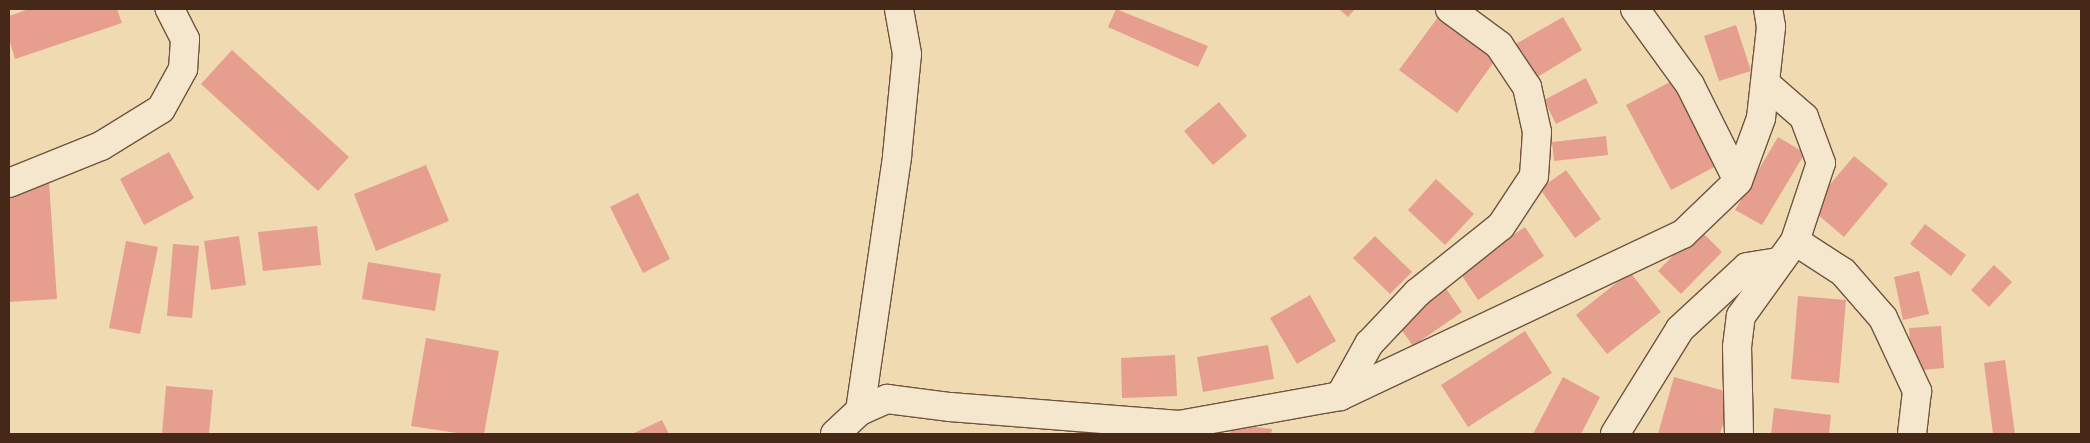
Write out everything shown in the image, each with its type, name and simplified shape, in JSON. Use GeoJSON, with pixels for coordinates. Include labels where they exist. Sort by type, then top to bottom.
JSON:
{"type":"FeatureCollection","features":[{"type":"Feature","properties":{"kind":"street"},"geometry":{"type":"LineString","coordinates":[[9,183],[101,146],[161,108],[183,69],[185,39],[170,9]]}},
{"type":"Feature","properties":{"kind":"street"},"geometry":{"type":"LineString","coordinates":[[860,411],[897,156],[908,54],[899,9]]}},
{"type":"Feature","properties":{"kind":"street"},"geometry":{"type":"LineString","coordinates":[[1340,396],[1369,344],[1416,293],[1501,226],[1534,176],[1536,132],[1527,87],[1499,45],[1450,9]]}},
{"type":"Feature","properties":{"kind":"street"},"geometry":{"type":"LineString","coordinates":[[1635,9],[1690,85],[1738,181]]}},
{"type":"Feature","properties":{"kind":"street"},"geometry":{"type":"LineString","coordinates":[[835,434],[860,411],[887,399],[950,407],[1179,424],[1340,396],[1683,234],[1738,181],[1761,118],[1767,85],[1771,28],[1768,9]]}},
{"type":"Feature","properties":{"kind":"street"},"geometry":{"type":"LineString","coordinates":[[1739,434],[1738,347],[1741,316],[1788,251],[1821,163],[1804,117],[1767,85]]}},
{"type":"Feature","properties":{"kind":"street"},"geometry":{"type":"LineString","coordinates":[[1615,434],[1680,329],[1747,267],[1788,251],[1843,272],[1883,318],[1917,391],[1912,434]]}},
{"type":"Feature","properties":{"kind":"building"},"geometry":{"type":"Polygon","coordinates":[[[29,9],[117,9],[122,23],[15,59],[9,39],[9,16],[29,9]]]}},
{"type":"Feature","properties":{"kind":"building"},"geometry":{"type":"Polygon","coordinates":[[[1116,9],[1208,46],[1198,67],[1108,27],[1116,9]]]}},
{"type":"Feature","properties":{"kind":"building"},"geometry":{"type":"Polygon","coordinates":[[[1339,9],[1355,9],[1348,17],[1339,9]]]}},
{"type":"Feature","properties":{"kind":"building"},"geometry":{"type":"Polygon","coordinates":[[[1444,9],[1501,52],[1457,113],[1399,70],[1444,9]]]}},
{"type":"Feature","properties":{"kind":"building"},"geometry":{"type":"Polygon","coordinates":[[[1563,17],[1582,50],[1534,79],[1514,45],[1563,17]]]}},
{"type":"Feature","properties":{"kind":"building"},"geometry":{"type":"Polygon","coordinates":[[[1736,25],[1751,71],[1719,81],[1704,36],[1736,25]]]}},
{"type":"Feature","properties":{"kind":"building"},"geometry":{"type":"Polygon","coordinates":[[[232,50],[349,157],[318,191],[201,84],[232,50]]]}},
{"type":"Feature","properties":{"kind":"building"},"geometry":{"type":"Polygon","coordinates":[[[1586,78],[1598,103],[1556,124],[1544,100],[1586,78]]]}},
{"type":"Feature","properties":{"kind":"building"},"geometry":{"type":"Polygon","coordinates":[[[1674,80],[1718,165],[1671,190],[1626,105],[1674,80]]]}},
{"type":"Feature","properties":{"kind":"building"},"geometry":{"type":"Polygon","coordinates":[[[1219,102],[1247,136],[1213,165],[1184,131],[1219,102]]]}},
{"type":"Feature","properties":{"kind":"building"},"geometry":{"type":"Polygon","coordinates":[[[1606,136],[1608,155],[1554,161],[1552,142],[1606,136]]]}},
{"type":"Feature","properties":{"kind":"building"},"geometry":{"type":"Polygon","coordinates":[[[1778,137],[1805,153],[1762,225],[1735,210],[1778,137]]]}},
{"type":"Feature","properties":{"kind":"building"},"geometry":{"type":"Polygon","coordinates":[[[169,152],[194,198],[144,225],[120,179],[169,152]]]}},
{"type":"Feature","properties":{"kind":"building"},"geometry":{"type":"Polygon","coordinates":[[[1854,156],[1888,184],[1844,237],[1810,208],[1854,156]]]}},
{"type":"Feature","properties":{"kind":"building"},"geometry":{"type":"Polygon","coordinates":[[[426,165],[449,221],[376,251],[354,194],[426,165]]]}},
{"type":"Feature","properties":{"kind":"building"},"geometry":{"type":"Polygon","coordinates":[[[48,168],[57,299],[9,302],[9,171],[48,168]]]}},
{"type":"Feature","properties":{"kind":"building"},"geometry":{"type":"Polygon","coordinates":[[[1566,170],[1601,219],[1575,238],[1540,189],[1566,170]]]}},
{"type":"Feature","properties":{"kind":"building"},"geometry":{"type":"Polygon","coordinates":[[[1436,179],[1474,214],[1445,245],[1408,210],[1436,179]]]}},
{"type":"Feature","properties":{"kind":"building"},"geometry":{"type":"Polygon","coordinates":[[[638,193],[670,259],[643,273],[610,207],[638,193]]]}},
{"type":"Feature","properties":{"kind":"building"},"geometry":{"type":"Polygon","coordinates":[[[1925,224],[1966,255],[1951,276],[1910,244],[1925,224]]]}},
{"type":"Feature","properties":{"kind":"building"},"geometry":{"type":"Polygon","coordinates":[[[317,226],[321,265],[263,271],[258,232],[317,226]]]}},
{"type":"Feature","properties":{"kind":"building"},"geometry":{"type":"Polygon","coordinates":[[[1525,227],[1544,256],[1478,300],[1459,271],[1525,227]]]}},
{"type":"Feature","properties":{"kind":"building"},"geometry":{"type":"Polygon","coordinates":[[[1699,229],[1722,252],[1681,294],[1658,271],[1699,229]]]}},
{"type":"Feature","properties":{"kind":"building"},"geometry":{"type":"Polygon","coordinates":[[[239,236],[246,285],[211,290],[204,241],[239,236]]]}},
{"type":"Feature","properties":{"kind":"building"},"geometry":{"type":"Polygon","coordinates":[[[1375,236],[1412,272],[1390,294],[1353,258],[1375,236]]]}},
{"type":"Feature","properties":{"kind":"building"},"geometry":{"type":"Polygon","coordinates":[[[126,241],[158,247],[140,334],[109,328],[126,241]]]}},
{"type":"Feature","properties":{"kind":"building"},"geometry":{"type":"Polygon","coordinates":[[[173,244],[199,246],[192,318],[167,316],[173,244]]]}},
{"type":"Feature","properties":{"kind":"building"},"geometry":{"type":"Polygon","coordinates":[[[368,262],[441,274],[435,311],[362,299],[368,262]]]}},
{"type":"Feature","properties":{"kind":"building"},"geometry":{"type":"Polygon","coordinates":[[[1994,265],[2012,282],[1989,307],[1971,290],[1994,265]]]}},
{"type":"Feature","properties":{"kind":"building"},"geometry":{"type":"Polygon","coordinates":[[[1919,271],[1929,314],[1903,320],[1894,277],[1919,271]]]}},
{"type":"Feature","properties":{"kind":"building"},"geometry":{"type":"Polygon","coordinates":[[[1630,272],[1661,312],[1607,354],[1576,315],[1630,272]]]}},
{"type":"Feature","properties":{"kind":"building"},"geometry":{"type":"Polygon","coordinates":[[[1445,287],[1462,312],[1413,346],[1396,322],[1445,287]]]}},
{"type":"Feature","properties":{"kind":"building"},"geometry":{"type":"Polygon","coordinates":[[[1310,295],[1336,341],[1297,364],[1270,318],[1310,295]]]}},
{"type":"Feature","properties":{"kind":"building"},"geometry":{"type":"Polygon","coordinates":[[[1798,296],[1846,300],[1839,383],[1791,379],[1798,296]]]}},
{"type":"Feature","properties":{"kind":"building"},"geometry":{"type":"Polygon","coordinates":[[[1941,326],[1944,368],[1912,371],[1909,328],[1941,326]]]}},
{"type":"Feature","properties":{"kind":"building"},"geometry":{"type":"Polygon","coordinates":[[[1525,331],[1552,373],[1468,427],[1441,385],[1525,331]]]}},
{"type":"Feature","properties":{"kind":"building"},"geometry":{"type":"Polygon","coordinates":[[[426,338],[499,351],[484,434],[463,434],[411,426],[426,338]]]}},
{"type":"Feature","properties":{"kind":"building"},"geometry":{"type":"Polygon","coordinates":[[[1268,345],[1274,379],[1203,392],[1197,357],[1268,345]]]}},
{"type":"Feature","properties":{"kind":"building"},"geometry":{"type":"Polygon","coordinates":[[[1175,355],[1177,396],[1122,398],[1121,358],[1175,355]]]}},
{"type":"Feature","properties":{"kind":"building"},"geometry":{"type":"Polygon","coordinates":[[[2005,360],[2015,434],[1993,434],[1984,363],[2005,360]]]}},
{"type":"Feature","properties":{"kind":"building"},"geometry":{"type":"Polygon","coordinates":[[[1563,377],[1600,397],[1581,434],[1533,434],[1563,377]]]}},
{"type":"Feature","properties":{"kind":"building"},"geometry":{"type":"Polygon","coordinates":[[[1674,377],[1732,393],[1720,434],[1658,434],[1674,377]]]}},
{"type":"Feature","properties":{"kind":"building"},"geometry":{"type":"Polygon","coordinates":[[[166,386],[213,390],[209,434],[162,434],[166,386]]]}},
{"type":"Feature","properties":{"kind":"building"},"geometry":{"type":"Polygon","coordinates":[[[1774,408],[1831,415],[1829,434],[1771,434],[1774,408]]]}},
{"type":"Feature","properties":{"kind":"building"},"geometry":{"type":"Polygon","coordinates":[[[662,420],[669,434],[632,434],[662,420]]]}},
{"type":"Feature","properties":{"kind":"building"},"geometry":{"type":"Polygon","coordinates":[[[1109,420],[1109,434],[1075,434],[1075,422],[1109,420]]]}},
{"type":"Feature","properties":{"kind":"building"},"geometry":{"type":"Polygon","coordinates":[[[1231,424],[1272,429],[1271,434],[1230,434],[1231,424]]]}}]}
